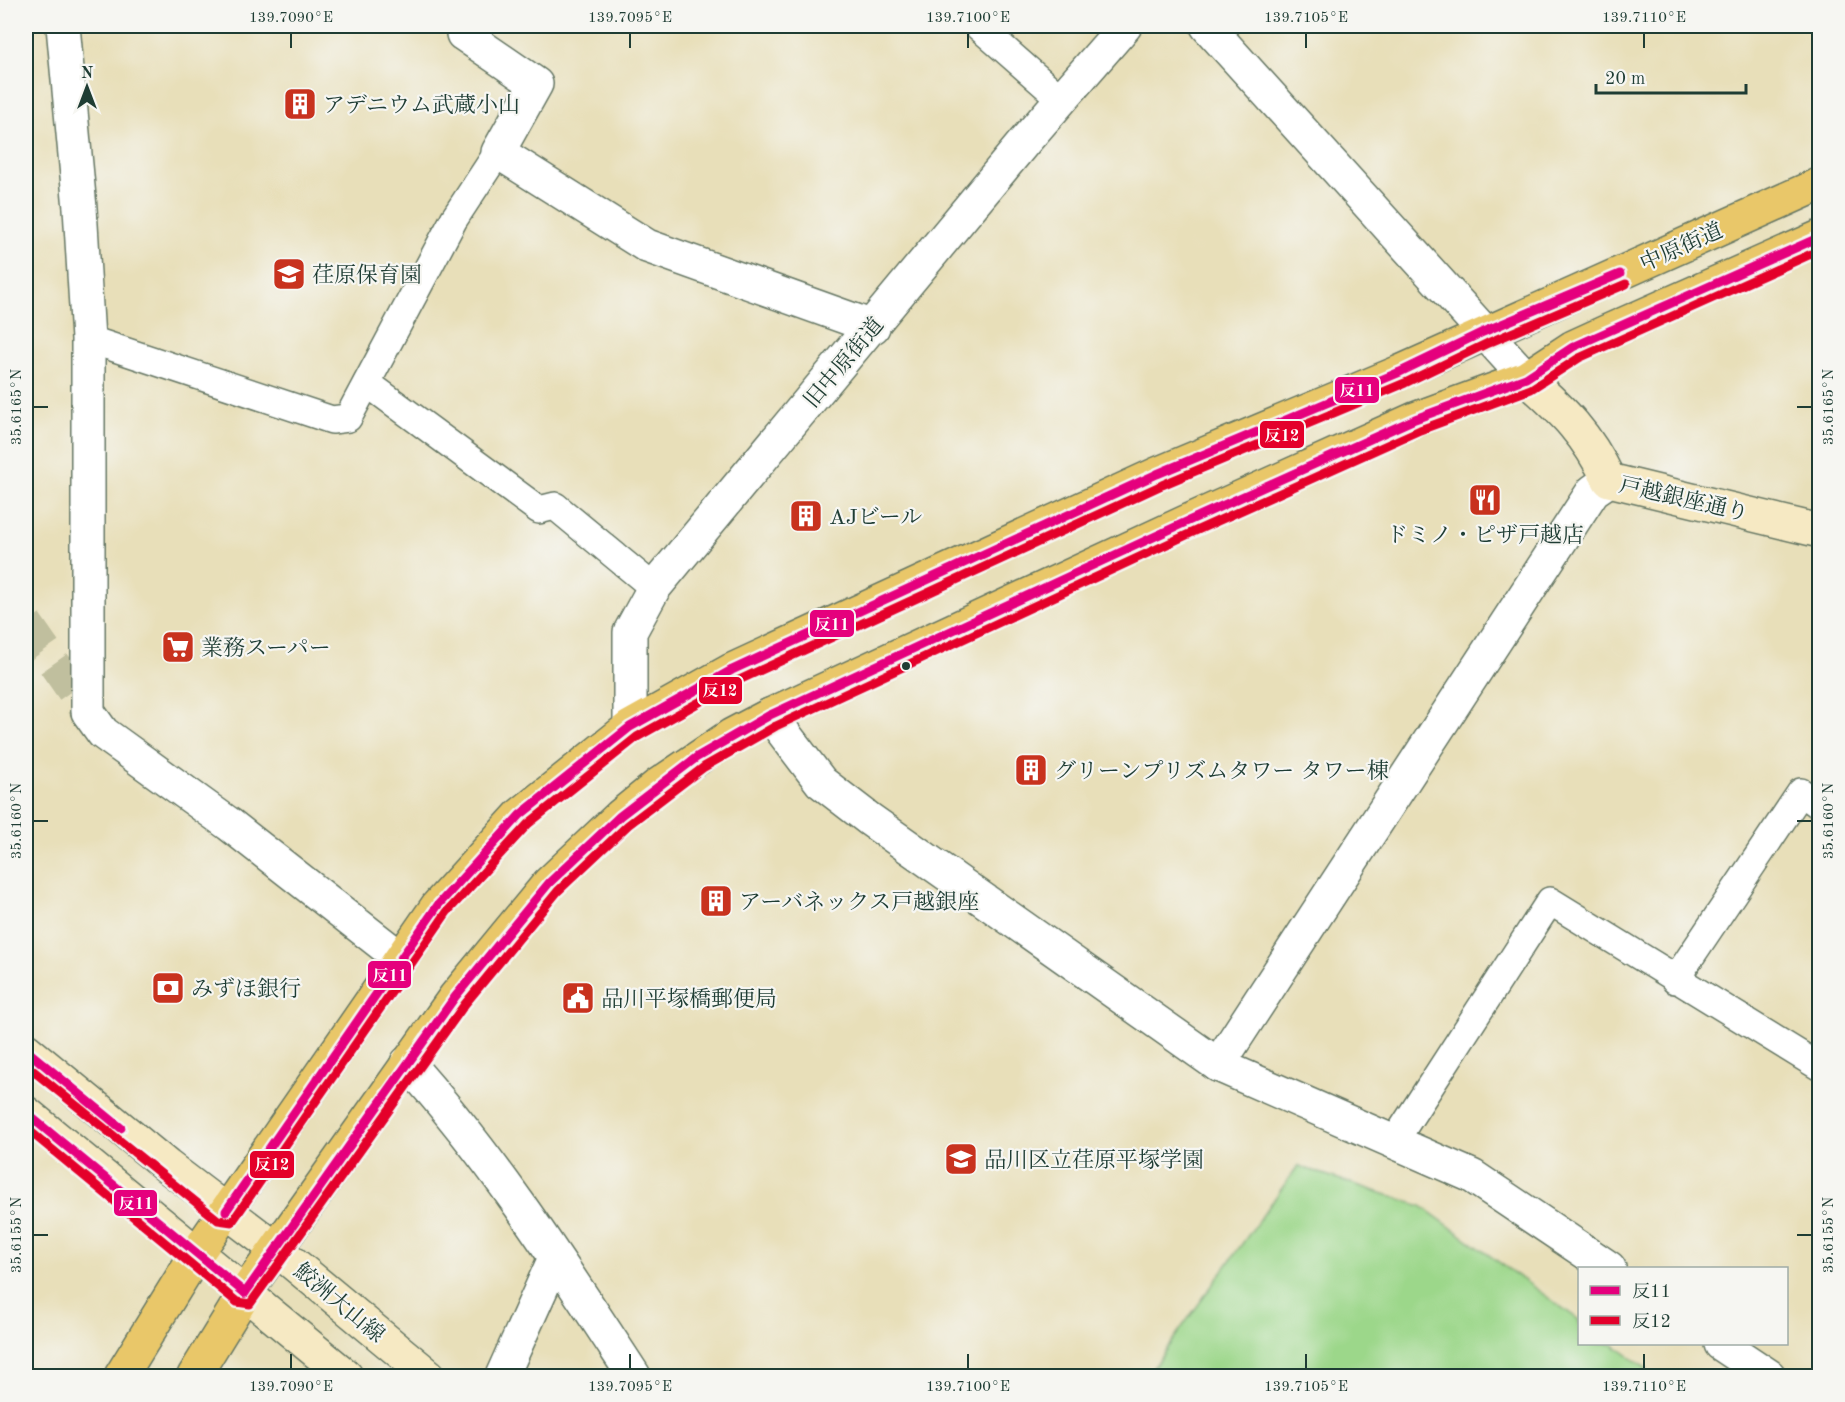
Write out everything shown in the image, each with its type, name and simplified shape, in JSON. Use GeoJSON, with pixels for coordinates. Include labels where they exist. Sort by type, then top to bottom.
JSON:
{"type":"FeatureCollection","features":[{"type":"Feature","properties":{"kind":"main road","name":"中原街道"},"geometry":{"type":"LineString","coordinates":[[121,1377],[197,1254],[438,905],[520,815],[630,727],[732,670],[1157,474],[1400,372],[1483,332],[1820,184]]}},
{"type":"Feature","properties":{"kind":"main road"},"geometry":{"type":"LineString","coordinates":[[194,1377],[245,1293],[455,997],[557,876],[620,816],[658,785],[732,735],[770,715],[1186,522],[1415,419],[1526,378],[1573,347],[1608,330],[1820,237]]}},
{"type":"Feature","properties":{"kind":"main road","name":"戸越銀座通り"},"geometry":{"type":"LineString","coordinates":[[1526,378],[1560,408],[1594,447],[1609,480],[1820,531]]}},
{"type":"Feature","properties":{"kind":"main road","name":"鮫洲大山線"},"geometry":{"type":"LineString","coordinates":[[26,1050],[276,1249],[429,1377]]}},
{"type":"Feature","properties":{"kind":"main road"},"geometry":{"type":"LineString","coordinates":[[26,1113],[346,1377]]}},
{"type":"Feature","properties":{"kind":"street"},"geometry":{"type":"LineString","coordinates":[[63,26],[80,208],[88,339],[88,712],[103,733],[229,824],[400,958]]}},
{"type":"Feature","properties":{"kind":"street"},"geometry":{"type":"LineString","coordinates":[[469,26],[463,34],[536,84],[498,152],[647,246],[873,327]]}},
{"type":"Feature","properties":{"kind":"street","name":"旧中原街道"},"geometry":{"type":"LineString","coordinates":[[630,727],[630,632],[654,588],[1061,99],[1125,26]]}},
{"type":"Feature","properties":{"kind":"street"},"geometry":{"type":"LineString","coordinates":[[1207,26],[1526,378]]}},
{"type":"Feature","properties":{"kind":"street"},"geometry":{"type":"LineString","coordinates":[[1218,1065],[1593,491],[1609,480]]}},
{"type":"Feature","properties":{"kind":"street"},"geometry":{"type":"LineString","coordinates":[[770,715],[821,782],[869,819],[1218,1065],[1472,1176],[1607,1267]]}},
{"type":"Feature","properties":{"kind":"street"},"geometry":{"type":"LineString","coordinates":[[407,1063],[449,1109],[555,1258],[634,1377]]}},
{"type":"Feature","properties":{"kind":"street"},"geometry":{"type":"LineString","coordinates":[[502,1377],[555,1258]]}},
{"type":"Feature","properties":{"kind":"street"},"geometry":{"type":"LineString","coordinates":[[1721,1345],[1769,1377]]}},
{"type":"Feature","properties":{"kind":"lane"},"geometry":{"type":"LineString","coordinates":[[978,26],[1061,99]]}},
{"type":"Feature","properties":{"kind":"lane"},"geometry":{"type":"LineString","coordinates":[[88,339],[332,420],[348,418],[454,219],[498,152]]}},
{"type":"Feature","properties":{"kind":"lane"},"geometry":{"type":"LineString","coordinates":[[367,383],[539,510],[555,506],[654,588]]}},
{"type":"Feature","properties":{"kind":"lane"},"geometry":{"type":"LineString","coordinates":[[1675,980],[1801,792],[1820,806]]}},
{"type":"Feature","properties":{"kind":"lane"},"geometry":{"type":"LineString","coordinates":[[1394,1142],[1550,901],[1675,980],[1820,1067]]}},
{"type":"Feature","properties":{"kind":"green space"},"geometry":{"type":"Polygon","coordinates":[[[1298,1166],[1421,1206],[1578,1319],[1578,1345],[1613,1345],[1647,1369],[1642,1376],[1147,1376],[1298,1166]]]}},
{"type":"Feature","properties":{"kind":"tunnel"},"geometry":{"type":"LineString","coordinates":[[26,623],[88,712]]}},
{"type":"Feature","properties":{"kind":"transit line","name":"反11"},"geometry":{"type":"LineString","coordinates":[[245,1293],[455,997],[549,883],[620,816],[697,757],[770,715],[1186,522],[1415,419],[1526,378],[1573,347],[1820,237]]}},
{"type":"Feature","properties":{"kind":"transit line","name":"反12"},"geometry":{"type":"LineString","coordinates":[[26,1128],[237,1302],[250,1304],[465,1004],[558,891],[628,825],[704,767],[776,726],[1191,533],[1420,430],[1531,389],[1579,358],[1820,250]]}},
{"type":"Feature","properties":{"kind":"transit line","name":"反11"},"geometry":{"type":"LineString","coordinates":[[226,1211],[438,905],[520,815],[630,727],[732,670],[1157,474],[1400,372],[1483,332],[1620,274]]}},
{"type":"Feature","properties":{"kind":"transit line","name":"反12"},"geometry":{"type":"LineString","coordinates":[[26,1065],[218,1220],[232,1222],[447,912],[528,824],[637,737],[737,681],[1162,485],[1405,383],[1488,343],[1626,284]]}},
{"type":"Feature","properties":{"kind":"transit line","name":"反11"},"geometry":{"type":"LineString","coordinates":[[26,1050],[121,1128]]}},
{"type":"Feature","properties":{"kind":"transit line","name":"反11"},"geometry":{"type":"LineString","coordinates":[[26,1113],[245,1293]]}},
{"type":"Feature","properties":{"kind":"place","name":"アデニウム武蔵小山"},"geometry":{"type":"Point","coordinates":[300,104]}},
{"type":"Feature","properties":{"kind":"place","name":"荏原保育園"},"geometry":{"type":"Point","coordinates":[289,274]}},
{"type":"Feature","properties":{"kind":"place","name":"ドミノ・ピザ戸越店"},"geometry":{"type":"Point","coordinates":[1485,500]}},
{"type":"Feature","properties":{"kind":"place","name":"AJビール"},"geometry":{"type":"Point","coordinates":[806,516]}},
{"type":"Feature","properties":{"kind":"place","name":"業務スーパー"},"geometry":{"type":"Point","coordinates":[178,647]}},
{"type":"Feature","properties":{"kind":"place","name":"グリーンプリズムタワー タワー棟"},"geometry":{"type":"Point","coordinates":[1031,770]}},
{"type":"Feature","properties":{"kind":"place","name":"アーバネックス戸越銀座"},"geometry":{"type":"Point","coordinates":[716,901]}},
{"type":"Feature","properties":{"kind":"place","name":"みずほ銀行"},"geometry":{"type":"Point","coordinates":[168,988]}},
{"type":"Feature","properties":{"kind":"place","name":"品川平塚橋郵便局"},"geometry":{"type":"Point","coordinates":[578,998]}},
{"type":"Feature","properties":{"kind":"place","name":"品川区立荏原平塚学園"},"geometry":{"type":"Point","coordinates":[961,1159]}}]}
